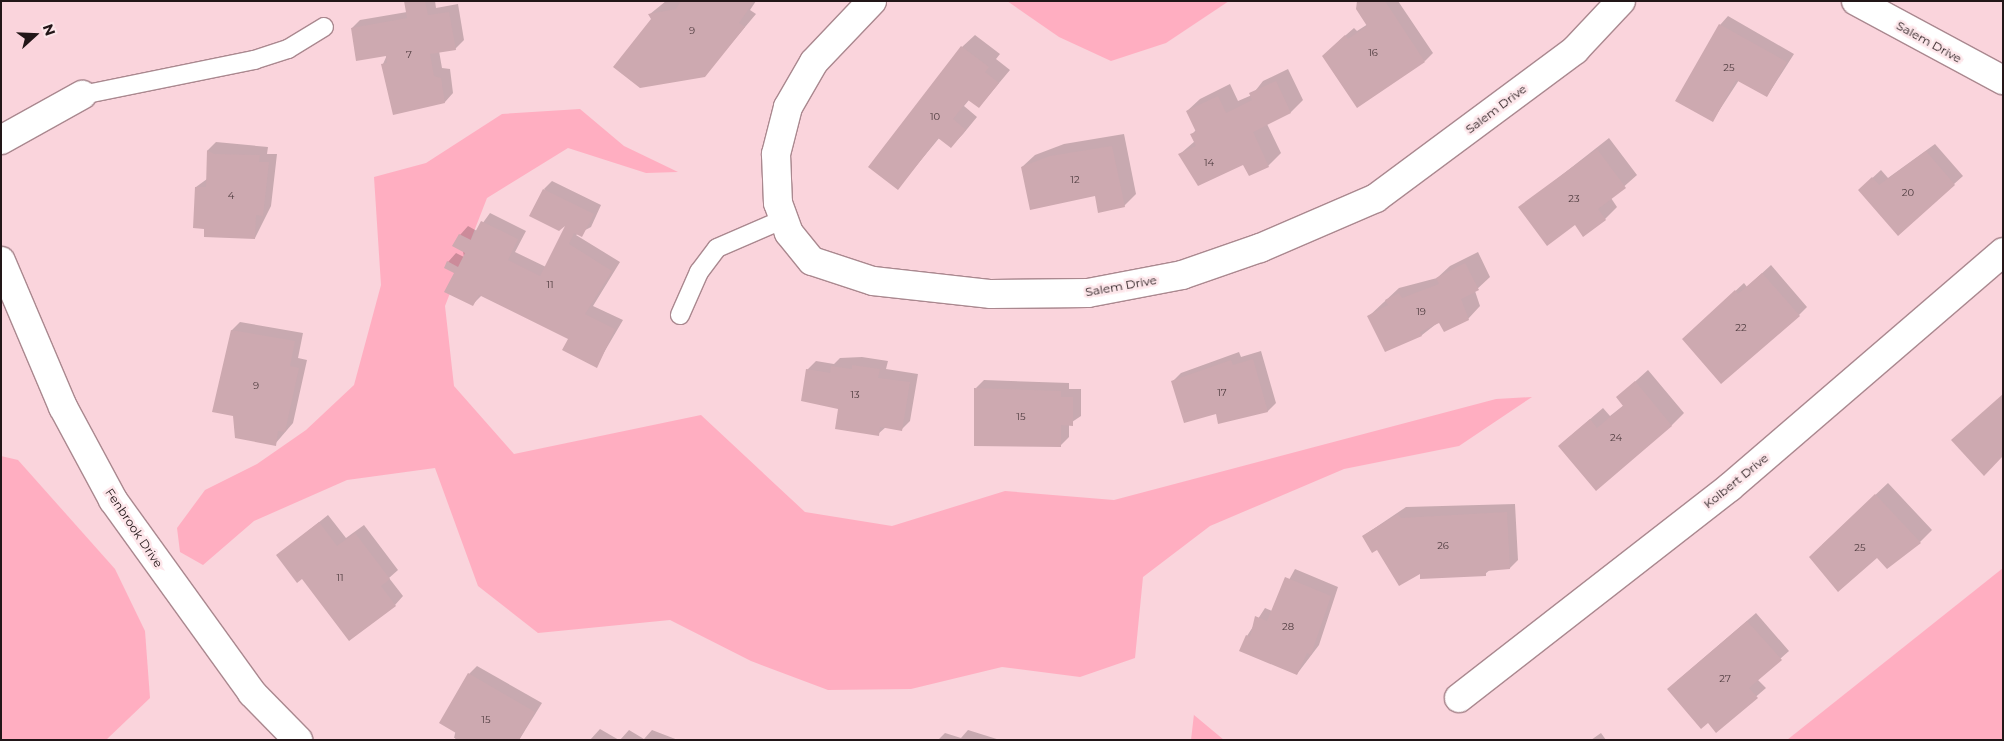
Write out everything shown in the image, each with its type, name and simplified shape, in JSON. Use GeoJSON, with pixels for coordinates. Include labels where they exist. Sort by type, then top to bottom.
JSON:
{"type":"FeatureCollection","features":[{"type":"Feature","properties":{"kind":"street","name":"Salem Drive"},"geometry":{"type":"LineString","coordinates":[[872,1],[814,62],[788,107],[776,154],[778,203],[789,233],[812,261],[873,281],[991,294],[1088,293],[1182,275],[1260,248],[1376,198],[1575,50],[1621,1]]}},
{"type":"Feature","properties":{"kind":"street","name":"Salem Drive"},"geometry":{"type":"LineString","coordinates":[[1856,1],[2003,80]]}},
{"type":"Feature","properties":{"kind":"street"},"geometry":{"type":"LineString","coordinates":[[1,140],[82,95]]}},
{"type":"Feature","properties":{"kind":"street","name":"Kolbert Drive"},"geometry":{"type":"LineString","coordinates":[[1459,698],[1730,487],[2003,252]]}},
{"type":"Feature","properties":{"kind":"street","name":"Fenbrook Drive"},"geometry":{"type":"LineString","coordinates":[[1,261],[63,407],[113,500],[252,694],[298,740]]}},
{"type":"Feature","properties":{"kind":"lane"},"geometry":{"type":"LineString","coordinates":[[82,95],[254,60],[288,49],[324,27]]}},
{"type":"Feature","properties":{"kind":"lane"},"geometry":{"type":"LineString","coordinates":[[680,315],[699,272],[717,248],[784,219]]}},
{"type":"Feature","properties":{"kind":"shaded area"},"geometry":{"type":"Polygon","coordinates":[[[1007,1],[1229,1],[1166,43],[1111,61],[1059,37],[1007,1]]]}},
{"type":"Feature","properties":{"kind":"shaded area"},"geometry":{"type":"Polygon","coordinates":[[[580,109],[624,146],[678,172],[646,173],[568,148],[487,198],[445,306],[454,386],[514,454],[701,415],[805,512],[892,526],[1005,491],[1114,500],[1496,399],[1532,397],[1459,446],[1344,469],[1210,526],[1143,577],[1135,658],[1080,677],[1002,667],[911,689],[828,690],[751,661],[670,620],[538,633],[478,586],[435,468],[347,480],[254,521],[203,565],[180,552],[177,528],[205,490],[257,464],[306,430],[354,385],[381,285],[374,177],[426,163],[502,114],[580,109]]]}},
{"type":"Feature","properties":{"kind":"shaded area"},"geometry":{"type":"Polygon","coordinates":[[[1,456],[18,460],[115,569],[145,631],[150,698],[106,740],[1,740],[1,456]]]}},
{"type":"Feature","properties":{"kind":"shaded area"},"geometry":{"type":"Polygon","coordinates":[[[2003,568],[2003,740],[1787,740],[2003,568]]]}},
{"type":"Feature","properties":{"kind":"shaded area"},"geometry":{"type":"Polygon","coordinates":[[[1194,715],[1224,740],[1191,740],[1194,715]]]}},
{"type":"Feature","properties":{"kind":"building"},"geometry":{"type":"Polygon","coordinates":[[[404,1],[425,1],[428,15],[449,12],[456,50],[430,54],[434,76],[441,78],[445,103],[393,115],[381,64],[387,63],[386,56],[356,61],[351,28],[407,18],[404,1]]]}},
{"type":"Feature","properties":{"kind":"building"},"geometry":{"type":"Polygon","coordinates":[[[681,1],[754,1],[739,23],[745,27],[705,77],[640,88],[613,67],[651,19],[648,14],[676,9],[681,1]]]}},
{"type":"Feature","properties":{"kind":"building"},"geometry":{"type":"Polygon","coordinates":[[[1357,1],[1385,1],[1425,62],[1357,108],[1322,56],[1345,35],[1348,39],[1367,26],[1356,9],[1357,1]]]}},
{"type":"Feature","properties":{"kind":"building"},"geometry":{"type":"Polygon","coordinates":[[[1719,24],[1787,62],[1767,97],[1736,80],[1713,122],[1675,101],[1719,24]]]}},
{"type":"Feature","properties":{"kind":"building"},"geometry":{"type":"Polygon","coordinates":[[[961,46],[989,67],[985,72],[999,83],[979,108],[968,100],[953,119],[966,130],[951,148],[938,138],[898,190],[868,167],[961,46]]]}},
{"type":"Feature","properties":{"kind":"building"},"geometry":{"type":"Polygon","coordinates":[[[1276,81],[1291,113],[1253,132],[1269,167],[1249,176],[1243,165],[1198,186],[1178,154],[1196,146],[1190,134],[1196,132],[1186,111],[1218,96],[1226,113],[1252,100],[1249,93],[1276,81]]]}},
{"type":"Feature","properties":{"kind":"building"},"geometry":{"type":"Polygon","coordinates":[[[1112,146],[1125,207],[1098,213],[1095,196],[1030,210],[1021,167],[1050,156],[1112,146]]]}},
{"type":"Feature","properties":{"kind":"building"},"geometry":{"type":"Polygon","coordinates":[[[1597,149],[1626,188],[1598,209],[1606,220],[1583,237],[1575,225],[1547,246],[1518,207],[1597,149]]]}},
{"type":"Feature","properties":{"kind":"building"},"geometry":{"type":"Polygon","coordinates":[[[207,150],[214,154],[260,155],[259,162],[269,162],[263,216],[256,215],[255,239],[204,237],[204,229],[193,228],[195,187],[206,187],[207,150]]]}},
{"type":"Feature","properties":{"kind":"building"},"geometry":{"type":"Polygon","coordinates":[[[1926,151],[1955,185],[1898,236],[1858,190],[1872,177],[1879,185],[1926,151]]]}},
{"type":"Feature","properties":{"kind":"building"},"geometry":{"type":"Polygon","coordinates":[[[543,189],[594,214],[582,237],[574,233],[569,244],[612,271],[585,314],[615,329],[597,368],[562,350],[568,339],[479,295],[473,306],[444,292],[454,273],[444,268],[447,261],[458,267],[465,253],[452,246],[459,234],[471,240],[481,221],[518,239],[508,260],[540,276],[565,226],[559,231],[529,216],[543,189]]]}},
{"type":"Feature","properties":{"kind":"building"},"geometry":{"type":"Polygon","coordinates":[[[1465,263],[1479,290],[1461,299],[1469,320],[1444,332],[1439,323],[1420,332],[1422,336],[1385,352],[1367,316],[1388,305],[1385,300],[1399,293],[1402,298],[1439,284],[1436,278],[1465,263]]]}},
{"type":"Feature","properties":{"kind":"building"},"geometry":{"type":"Polygon","coordinates":[[[1762,273],[1800,316],[1721,384],[1682,339],[1735,290],[1738,294],[1762,273]]]}},
{"type":"Feature","properties":{"kind":"building"},"geometry":{"type":"Polygon","coordinates":[[[231,330],[295,341],[290,366],[299,368],[285,432],[278,431],[276,446],[235,438],[233,416],[212,412],[231,330]]]}},
{"type":"Feature","properties":{"kind":"building"},"geometry":{"type":"Polygon","coordinates":[[[1253,359],[1268,412],[1218,424],[1216,414],[1184,423],[1171,381],[1231,360],[1233,365],[1253,359]]]}},
{"type":"Feature","properties":{"kind":"building"},"geometry":{"type":"Polygon","coordinates":[[[852,365],[880,369],[878,378],[910,382],[902,431],[880,427],[879,436],[835,429],[838,409],[801,401],[806,369],[830,373],[831,366],[852,369],[852,365]]]}},
{"type":"Feature","properties":{"kind":"building"},"geometry":{"type":"Polygon","coordinates":[[[1635,381],[1672,426],[1596,491],[1558,446],[1590,419],[1597,428],[1623,406],[1616,397],[1635,381]]]}},
{"type":"Feature","properties":{"kind":"building"},"geometry":{"type":"Polygon","coordinates":[[[974,388],[1061,391],[1061,397],[1073,397],[1073,426],[1061,425],[1061,447],[974,446],[974,388]]]}},
{"type":"Feature","properties":{"kind":"building"},"geometry":{"type":"Polygon","coordinates":[[[2003,394],[2003,456],[1984,476],[1951,440],[2003,394]]]}},
{"type":"Feature","properties":{"kind":"building"},"geometry":{"type":"Polygon","coordinates":[[[1875,494],[1921,543],[1887,569],[1877,558],[1838,592],[1809,557],[1875,494]]]}},
{"type":"Feature","properties":{"kind":"building"},"geometry":{"type":"Polygon","coordinates":[[[1507,512],[1510,569],[1486,571],[1486,576],[1420,579],[1420,574],[1399,586],[1377,550],[1372,553],[1362,536],[1398,514],[1401,518],[1507,512]]]}},
{"type":"Feature","properties":{"kind":"building"},"geometry":{"type":"Polygon","coordinates":[[[319,522],[337,546],[355,533],[390,579],[381,586],[396,606],[349,641],[302,579],[297,583],[276,555],[319,522]]]}},
{"type":"Feature","properties":{"kind":"building"},"geometry":{"type":"Polygon","coordinates":[[[1285,577],[1331,596],[1311,655],[1307,653],[1297,675],[1239,651],[1246,635],[1250,637],[1255,616],[1267,621],[1285,577]]]}},
{"type":"Feature","properties":{"kind":"building"},"geometry":{"type":"Polygon","coordinates":[[[1747,621],[1782,660],[1749,688],[1758,698],[1716,733],[1708,723],[1701,729],[1667,689],[1747,621]]]}},
{"type":"Feature","properties":{"kind":"building"},"geometry":{"type":"Polygon","coordinates":[[[468,673],[535,712],[519,740],[455,740],[456,733],[439,723],[468,673]]]}}]}
